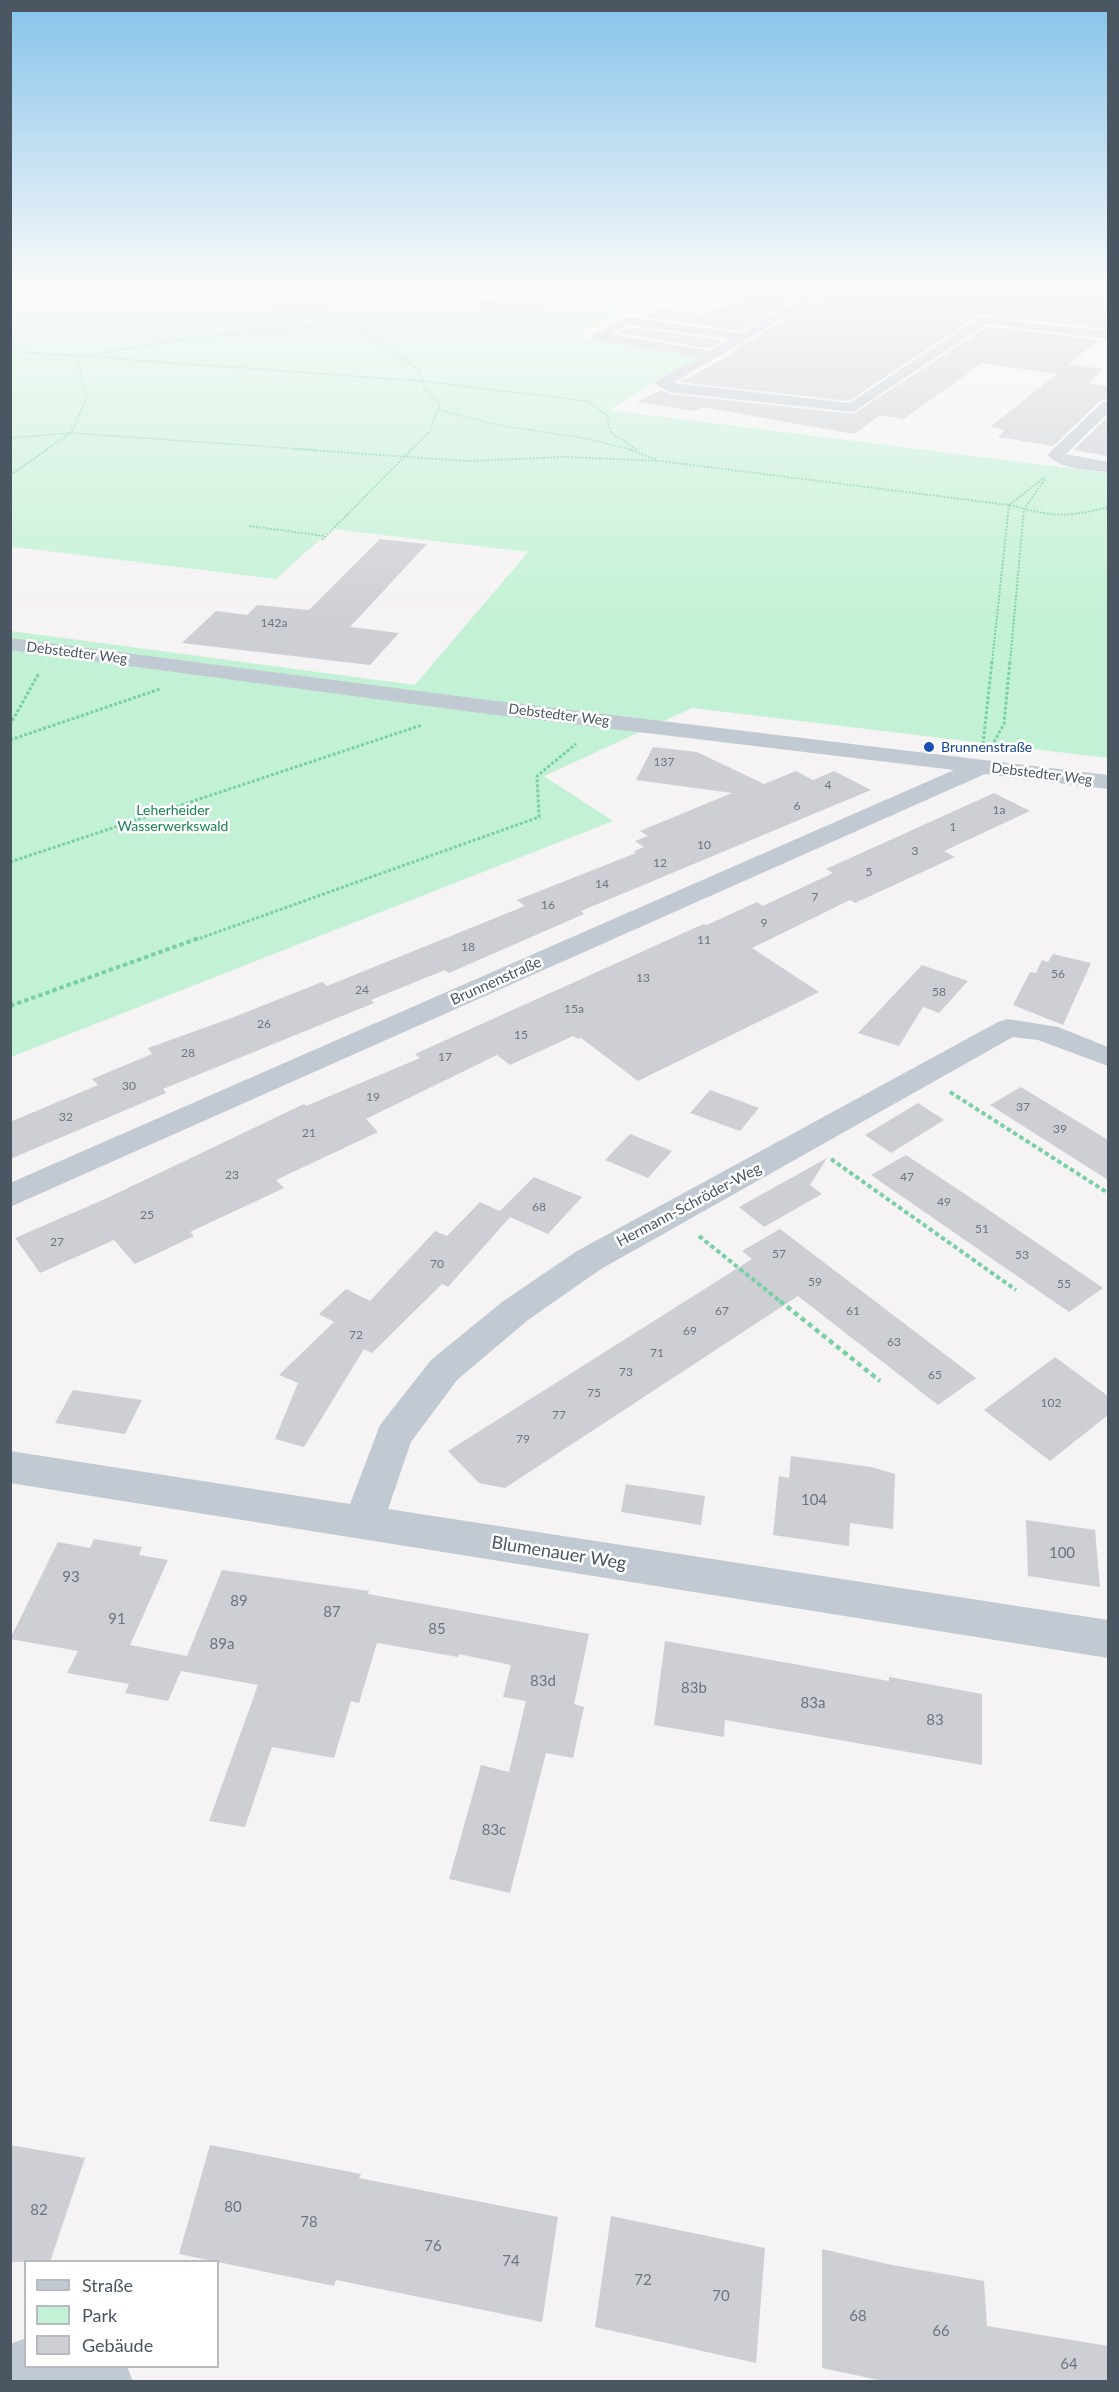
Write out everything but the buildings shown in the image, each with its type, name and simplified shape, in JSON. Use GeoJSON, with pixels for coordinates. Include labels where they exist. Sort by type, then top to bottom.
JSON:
{"type":"FeatureCollection","features":[{"type":"Feature","properties":{"kind":"street"},"geometry":{"type":"LineString","coordinates":[[762,399],[848,408],[859,405],[868,399]]}},
{"type":"Feature","properties":{"kind":"street"},"geometry":{"type":"LineString","coordinates":[[1108,405],[1056,455],[1062,459],[1108,467]]}},
{"type":"Feature","properties":{"kind":"street","name":"Debstedter Weg"},"geometry":{"type":"LineString","coordinates":[[10,644],[480,706],[1108,782]]}},
{"type":"Feature","properties":{"kind":"street","name":"Brunnenstraße"},"geometry":{"type":"LineString","coordinates":[[10,1196],[981,767]]}},
{"type":"Feature","properties":{"kind":"street","name":"Hermann-Schröder-Weg"},"geometry":{"type":"LineString","coordinates":[[363,1522],[394,1436],[444,1370],[515,1311],[589,1260],[1008,1029],[1027,1028],[1050,1033],[1108,1057]]}},
{"type":"Feature","properties":{"kind":"street","name":"Blumenauer Weg"},"geometry":{"type":"LineString","coordinates":[[10,1467],[1108,1639]]}},
{"type":"Feature","properties":{"kind":"street"},"geometry":{"type":"LineString","coordinates":[[36,2368],[102,2382]]}},
{"type":"Feature","properties":{"kind":"path"},"geometry":{"type":"LineString","coordinates":[[10,475],[71,433],[87,399]]}},
{"type":"Feature","properties":{"kind":"path"},"geometry":{"type":"LineString","coordinates":[[322,540],[407,457],[430,431],[440,404],[434,399]]}},
{"type":"Feature","properties":{"kind":"path"},"geometry":{"type":"LineString","coordinates":[[566,399],[586,401],[607,415],[611,433],[637,450],[660,461]]}},
{"type":"Feature","properties":{"kind":"path"},"geometry":{"type":"LineString","coordinates":[[439,410],[504,426],[550,434],[570,434],[637,450]]}},
{"type":"Feature","properties":{"kind":"path"},"geometry":{"type":"LineString","coordinates":[[10,438],[71,433],[467,461],[565,457],[660,461],[1009,505],[1052,516],[1076,516],[1108,507]]}},
{"type":"Feature","properties":{"kind":"path"},"geometry":{"type":"LineString","coordinates":[[1048,474],[1024,509],[1004,724],[981,767],[1009,505],[1048,474]]}},
{"type":"Feature","properties":{"kind":"path"},"geometry":{"type":"LineString","coordinates":[[249,526],[327,537]]}},
{"type":"Feature","properties":{"kind":"path"},"geometry":{"type":"LineString","coordinates":[[10,725],[50,655],[45,649]]}},
{"type":"Feature","properties":{"kind":"path"},"geometry":{"type":"LineString","coordinates":[[10,740],[157,692],[188,667]]}},
{"type":"Feature","properties":{"kind":"path"},"geometry":{"type":"LineString","coordinates":[[10,862],[480,706]]}},
{"type":"Feature","properties":{"kind":"path"},"geometry":{"type":"LineString","coordinates":[[10,1006],[539,817],[537,776],[605,721]]}},
{"type":"Feature","properties":{"kind":"path"},"geometry":{"type":"LineString","coordinates":[[924,1076],[1108,1192]]}},
{"type":"Feature","properties":{"kind":"path"},"geometry":{"type":"LineString","coordinates":[[806,1142],[1016,1290]]}},
{"type":"Feature","properties":{"kind":"path"},"geometry":{"type":"LineString","coordinates":[[672,1215],[880,1381]]}},
{"type":"Feature","properties":{"kind":"green space","name":"Leherheider Wasserwerkswald"},"geometry":{"type":"Polygon","coordinates":[[[11,399],[628,399],[609,410],[1108,473],[1108,758],[692,708],[544,776],[613,821],[11,1057],[11,631],[415,685],[528,552],[332,529],[276,579],[14,547],[11,549],[11,399]]]}},
{"type":"Feature","properties":{"kind":"place","name":"Brunnenstraße"},"geometry":{"type":"Point","coordinates":[929,747]}}]}
